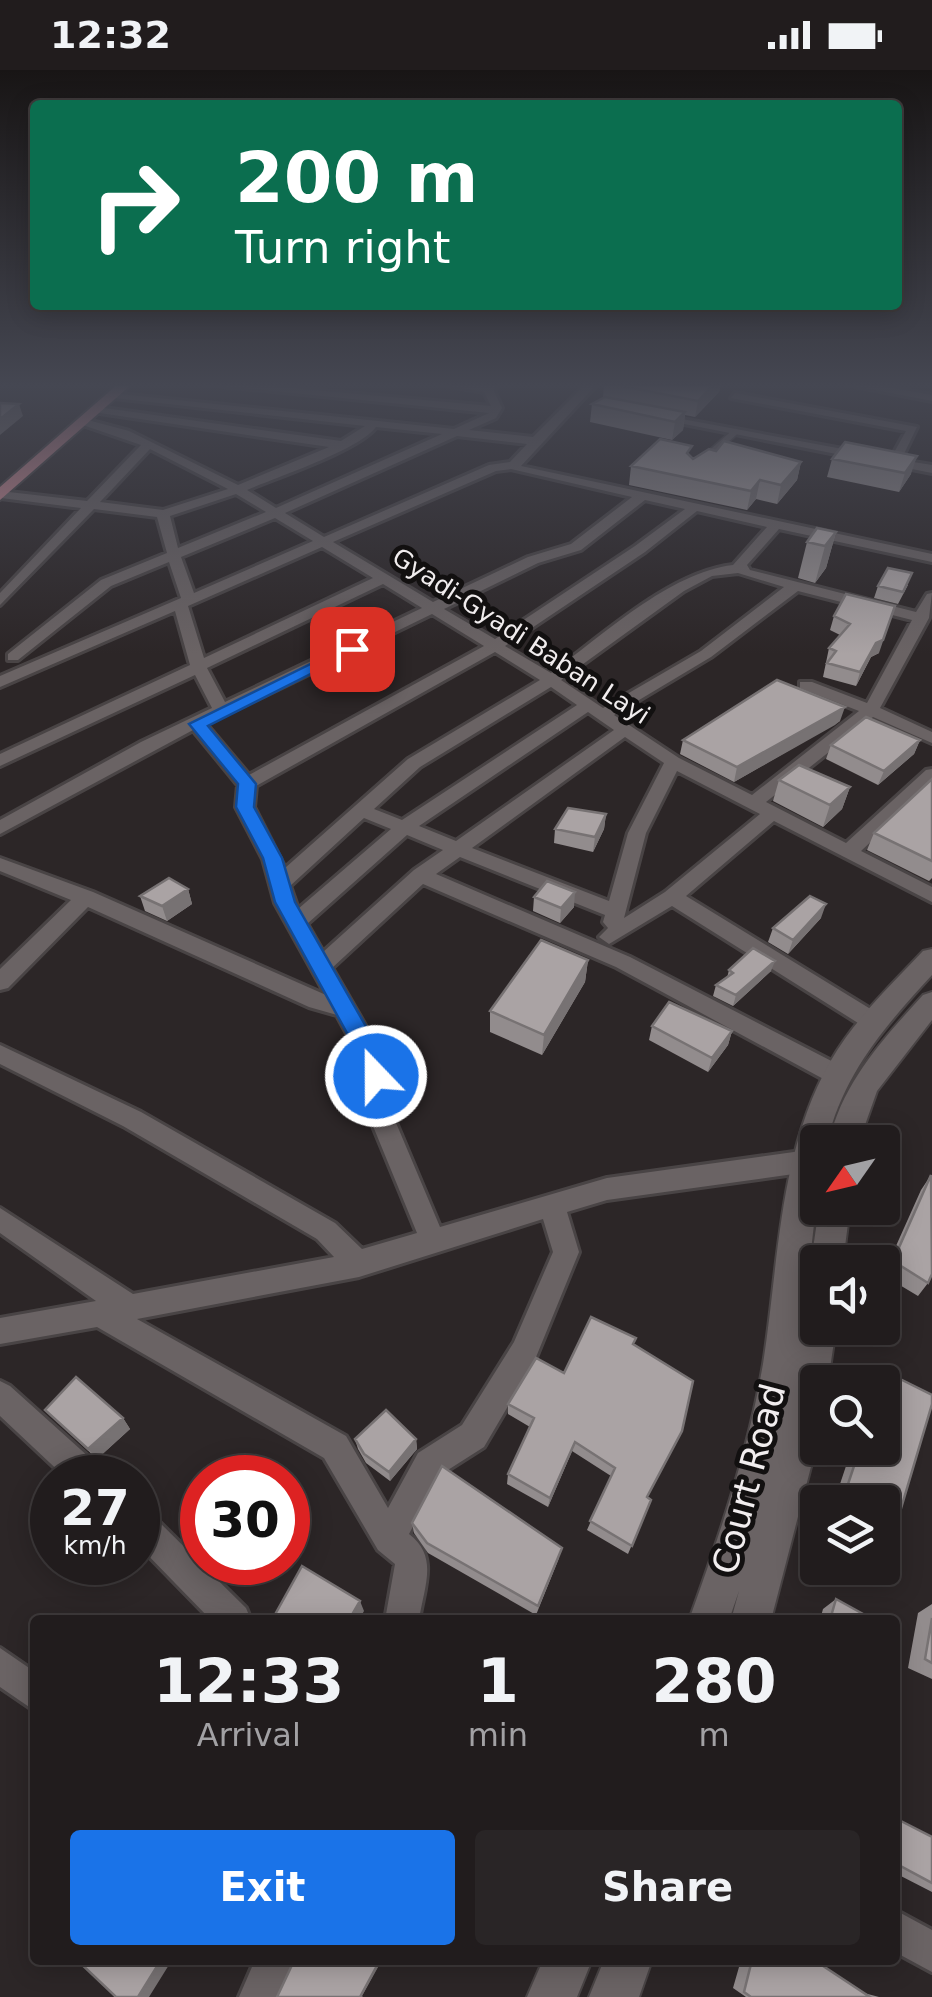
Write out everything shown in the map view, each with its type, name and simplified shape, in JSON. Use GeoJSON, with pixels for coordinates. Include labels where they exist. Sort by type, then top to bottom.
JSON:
{"type":"FeatureCollection","features":[{"type":"Feature","properties":{"kind":"highway"},"geometry":{"type":"LineString","coordinates":[[0,495],[24,474]]}},
{"type":"Feature","properties":{"kind":"main road","name":"Court Road"},"geometry":{"type":"LineString","coordinates":[[820,1125],[837,1075],[874,1022],[932,958]]}},
{"type":"Feature","properties":{"kind":"main road"},"geometry":{"type":"LineString","coordinates":[[849,1125],[858,1097],[878,1064],[932,1002]]}},
{"type":"Feature","properties":{"kind":"main road","name":"Court Road"},"geometry":{"type":"LineString","coordinates":[[711,1615],[761,1459],[779,1369],[800,1218]]}},
{"type":"Feature","properties":{"kind":"main road","name":"Court Road"},"geometry":{"type":"LineString","coordinates":[[752,1615],[770,1555],[817,1345]]}},
{"type":"Feature","properties":{"kind":"main road"},"geometry":{"type":"LineString","coordinates":[[552,1997],[566,1965]]}},
{"type":"Feature","properties":{"kind":"main road"},"geometry":{"type":"LineString","coordinates":[[614,1997],[626,1965]]}},
{"type":"Feature","properties":{"kind":"street"},"geometry":{"type":"LineString","coordinates":[[0,601],[120,474]]}},
{"type":"Feature","properties":{"kind":"street","name":"Gyadi-Gyadi Baban Layi"},"geometry":{"type":"LineString","coordinates":[[207,474],[327,542],[550,680],[673,762],[932,895]]}},
{"type":"Feature","properties":{"kind":"street"},"geometry":{"type":"LineString","coordinates":[[0,495],[163,514],[276,474]]}},
{"type":"Feature","properties":{"kind":"street"},"geometry":{"type":"LineString","coordinates":[[13,657],[90,592],[363,474]]}},
{"type":"Feature","properties":{"kind":"street"},"geometry":{"type":"LineString","coordinates":[[0,682],[480,474]]}},
{"type":"Feature","properties":{"kind":"street"},"geometry":{"type":"LineString","coordinates":[[540,474],[932,558]]}},
{"type":"Feature","properties":{"kind":"street"},"geometry":{"type":"LineString","coordinates":[[0,828],[99,771],[533,560],[576,548],[642,496]]}},
{"type":"Feature","properties":{"kind":"street"},"geometry":{"type":"LineString","coordinates":[[247,784],[495,646],[640,549],[694,507]]}},
{"type":"Feature","properties":{"kind":"street"},"geometry":{"type":"LineString","coordinates":[[163,514],[198,666],[222,712]]}},
{"type":"Feature","properties":{"kind":"street"},"geometry":{"type":"LineString","coordinates":[[740,569],[776,525]]}},
{"type":"Feature","properties":{"kind":"street"},"geometry":{"type":"LineString","coordinates":[[280,884],[414,763],[550,680],[679,588],[709,572],[740,569],[922,618]]}},
{"type":"Feature","properties":{"kind":"street"},"geometry":{"type":"LineString","coordinates":[[0,760],[385,578]]}},
{"type":"Feature","properties":{"kind":"street"},"geometry":{"type":"LineString","coordinates":[[295,923],[405,828],[596,710],[706,654],[794,586]]}},
{"type":"Feature","properties":{"kind":"street"},"geometry":{"type":"LineString","coordinates":[[753,802],[871,710],[916,642],[932,597]]}},
{"type":"Feature","properties":{"kind":"street"},"geometry":{"type":"LineString","coordinates":[[806,685],[932,738]]}},
{"type":"Feature","properties":{"kind":"street"},"geometry":{"type":"LineString","coordinates":[[197,724],[247,784],[245,807],[273,858],[295,923],[376,1065],[370,1092],[433,1241]]}},
{"type":"Feature","properties":{"kind":"street"},"geometry":{"type":"LineString","coordinates":[[322,965],[421,875],[624,730]]}},
{"type":"Feature","properties":{"kind":"street"},"geometry":{"type":"LineString","coordinates":[[606,945],[637,833],[673,762]]}},
{"type":"Feature","properties":{"kind":"street"},"geometry":{"type":"LineString","coordinates":[[848,852],[932,774]]}},
{"type":"Feature","properties":{"kind":"street"},"geometry":{"type":"LineString","coordinates":[[360,810],[616,912]]}},
{"type":"Feature","properties":{"kind":"street"},"geometry":{"type":"LineString","coordinates":[[606,945],[672,898],[773,813]]}},
{"type":"Feature","properties":{"kind":"street"},"geometry":{"type":"LineString","coordinates":[[0,864],[86,896],[306,996],[346,1009]]}},
{"type":"Feature","properties":{"kind":"street"},"geometry":{"type":"LineString","coordinates":[[421,875],[606,945],[837,1075]]}},
{"type":"Feature","properties":{"kind":"street"},"geometry":{"type":"LineString","coordinates":[[2,978],[86,896]]}},
{"type":"Feature","properties":{"kind":"street"},"geometry":{"type":"LineString","coordinates":[[672,898],[874,1022]]}},
{"type":"Feature","properties":{"kind":"street"},"geometry":{"type":"LineString","coordinates":[[0,1054],[132,1118],[326,1231],[359,1265]]}},
{"type":"Feature","properties":{"kind":"street"},"geometry":{"type":"LineString","coordinates":[[0,1331],[359,1265],[607,1189],[800,1162]]}},
{"type":"Feature","properties":{"kind":"street"},"geometry":{"type":"LineString","coordinates":[[388,1540],[429,1464],[473,1436],[524,1352],[566,1252],[552,1203]]}},
{"type":"Feature","properties":{"kind":"street"},"geometry":{"type":"LineString","coordinates":[[0,1219],[130,1308]]}},
{"type":"Feature","properties":{"kind":"street"},"geometry":{"type":"LineString","coordinates":[[100,1313],[335,1448],[388,1540],[412,1558],[403,1615]]}},
{"type":"Feature","properties":{"kind":"street"},"geometry":{"type":"LineString","coordinates":[[0,1396],[64,1455]]}},
{"type":"Feature","properties":{"kind":"street"},"geometry":{"type":"LineString","coordinates":[[160,1545],[229,1615]]}},
{"type":"Feature","properties":{"kind":"street"},"geometry":{"type":"LineString","coordinates":[[0,1666],[30,1690]]}},
{"type":"Feature","properties":{"kind":"street"},"geometry":{"type":"LineString","coordinates":[[900,1933],[932,1952]]}},
{"type":"Feature","properties":{"kind":"street"},"geometry":{"type":"LineString","coordinates":[[259,1997],[273,1965]]}},
{"type":"Feature","properties":{"kind":"building"},"geometry":{"type":"Polygon","coordinates":[[[669,474],[791,474],[781,485],[760,480],[751,491],[669,474]]]}},
{"type":"Feature","properties":{"kind":"building"},"geometry":{"type":"Polygon","coordinates":[[[817,528],[836,532],[825,546],[807,542],[817,528]]]}},
{"type":"Feature","properties":{"kind":"building"},"geometry":{"type":"Polygon","coordinates":[[[888,568],[912,573],[903,592],[878,586],[888,568]]]}},
{"type":"Feature","properties":{"kind":"building"},"geometry":{"type":"Polygon","coordinates":[[[846,594],[895,606],[883,640],[876,643],[860,672],[827,663],[836,651],[829,648],[850,624],[834,616],[846,594]]]}},
{"type":"Feature","properties":{"kind":"building"},"geometry":{"type":"Polygon","coordinates":[[[777,680],[845,707],[737,767],[683,740],[777,680]]]}},
{"type":"Feature","properties":{"kind":"building"},"geometry":{"type":"Polygon","coordinates":[[[866,717],[920,740],[884,771],[831,745],[866,717]]]}},
{"type":"Feature","properties":{"kind":"building"},"geometry":{"type":"Polygon","coordinates":[[[799,765],[850,787],[830,805],[779,780],[799,765]]]}},
{"type":"Feature","properties":{"kind":"building"},"geometry":{"type":"Polygon","coordinates":[[[932,779],[932,861],[874,833],[932,779]]]}},
{"type":"Feature","properties":{"kind":"building"},"geometry":{"type":"Polygon","coordinates":[[[568,808],[606,814],[595,837],[555,829],[568,808]]]}},
{"type":"Feature","properties":{"kind":"building"},"geometry":{"type":"Polygon","coordinates":[[[169,878],[188,889],[162,906],[140,896],[169,878]]]}},
{"type":"Feature","properties":{"kind":"building"},"geometry":{"type":"Polygon","coordinates":[[[547,881],[575,892],[561,908],[534,897],[547,881]]]}},
{"type":"Feature","properties":{"kind":"building"},"geometry":{"type":"Polygon","coordinates":[[[810,896],[826,904],[793,940],[773,928],[810,896]]]}},
{"type":"Feature","properties":{"kind":"building"},"geometry":{"type":"Polygon","coordinates":[[[541,940],[588,960],[544,1035],[490,1011],[541,940]]]}},
{"type":"Feature","properties":{"kind":"building"},"geometry":{"type":"Polygon","coordinates":[[[753,948],[775,961],[736,995],[716,985],[733,973],[729,970],[753,948]]]}},
{"type":"Feature","properties":{"kind":"building"},"geometry":{"type":"Polygon","coordinates":[[[669,1002],[732,1031],[712,1058],[652,1026],[669,1002]]]}},
{"type":"Feature","properties":{"kind":"building"},"geometry":{"type":"Polygon","coordinates":[[[931,1175],[932,1274],[928,1283],[900,1265],[900,1245],[931,1175]]]}},
{"type":"Feature","properties":{"kind":"building"},"geometry":{"type":"Polygon","coordinates":[[[591,1317],[636,1338],[633,1344],[693,1381],[682,1431],[647,1497],[651,1500],[632,1546],[590,1521],[615,1468],[575,1442],[550,1498],[508,1474],[534,1418],[508,1404],[536,1358],[564,1373],[591,1317]]]}},
{"type":"Feature","properties":{"kind":"building"},"geometry":{"type":"Polygon","coordinates":[[[76,1377],[123,1418],[88,1449],[45,1410],[76,1377]]]}},
{"type":"Feature","properties":{"kind":"building"},"geometry":{"type":"Polygon","coordinates":[[[900,1379],[932,1395],[900,1512],[900,1485],[848,1485],[854,1465],[900,1465],[900,1379]]]}},
{"type":"Feature","properties":{"kind":"building"},"geometry":{"type":"Polygon","coordinates":[[[386,1410],[416,1439],[389,1472],[364,1454],[355,1439],[386,1410]]]}},
{"type":"Feature","properties":{"kind":"building"},"geometry":{"type":"Polygon","coordinates":[[[442,1466],[562,1548],[538,1606],[427,1543],[412,1523],[442,1466]]]}},
{"type":"Feature","properties":{"kind":"building"},"geometry":{"type":"Polygon","coordinates":[[[310,1571],[360,1601],[352,1615],[275,1615],[291,1585],[310,1585],[310,1571]]]}},
{"type":"Feature","properties":{"kind":"building"},"geometry":{"type":"Polygon","coordinates":[[[836,1599],[865,1615],[831,1615],[836,1599]]]}},
{"type":"Feature","properties":{"kind":"building"},"geometry":{"type":"Polygon","coordinates":[[[932,1618],[932,1663],[925,1659],[932,1618]]]}},
{"type":"Feature","properties":{"kind":"building"},"geometry":{"type":"Polygon","coordinates":[[[900,1821],[932,1837],[932,1883],[900,1866],[900,1821]]]}},
{"type":"Feature","properties":{"kind":"building"},"geometry":{"type":"Polygon","coordinates":[[[82,1965],[158,1965],[138,1997],[116,1997],[82,1965]]]}},
{"type":"Feature","properties":{"kind":"building"},"geometry":{"type":"Polygon","coordinates":[[[292,1965],[377,1965],[360,1997],[277,1997],[292,1965]]]}},
{"type":"Feature","properties":{"kind":"building"},"geometry":{"type":"Polygon","coordinates":[[[751,1965],[822,1965],[870,1997],[751,1997],[744,1992],[751,1965]]]}},
{"type":"Feature","properties":{"kind":"route"},"geometry":{"type":"LineString","coordinates":[[352,649],[197,724],[247,784],[245,807],[273,858],[285,902],[376,1065],[376,1076]]}}]}
